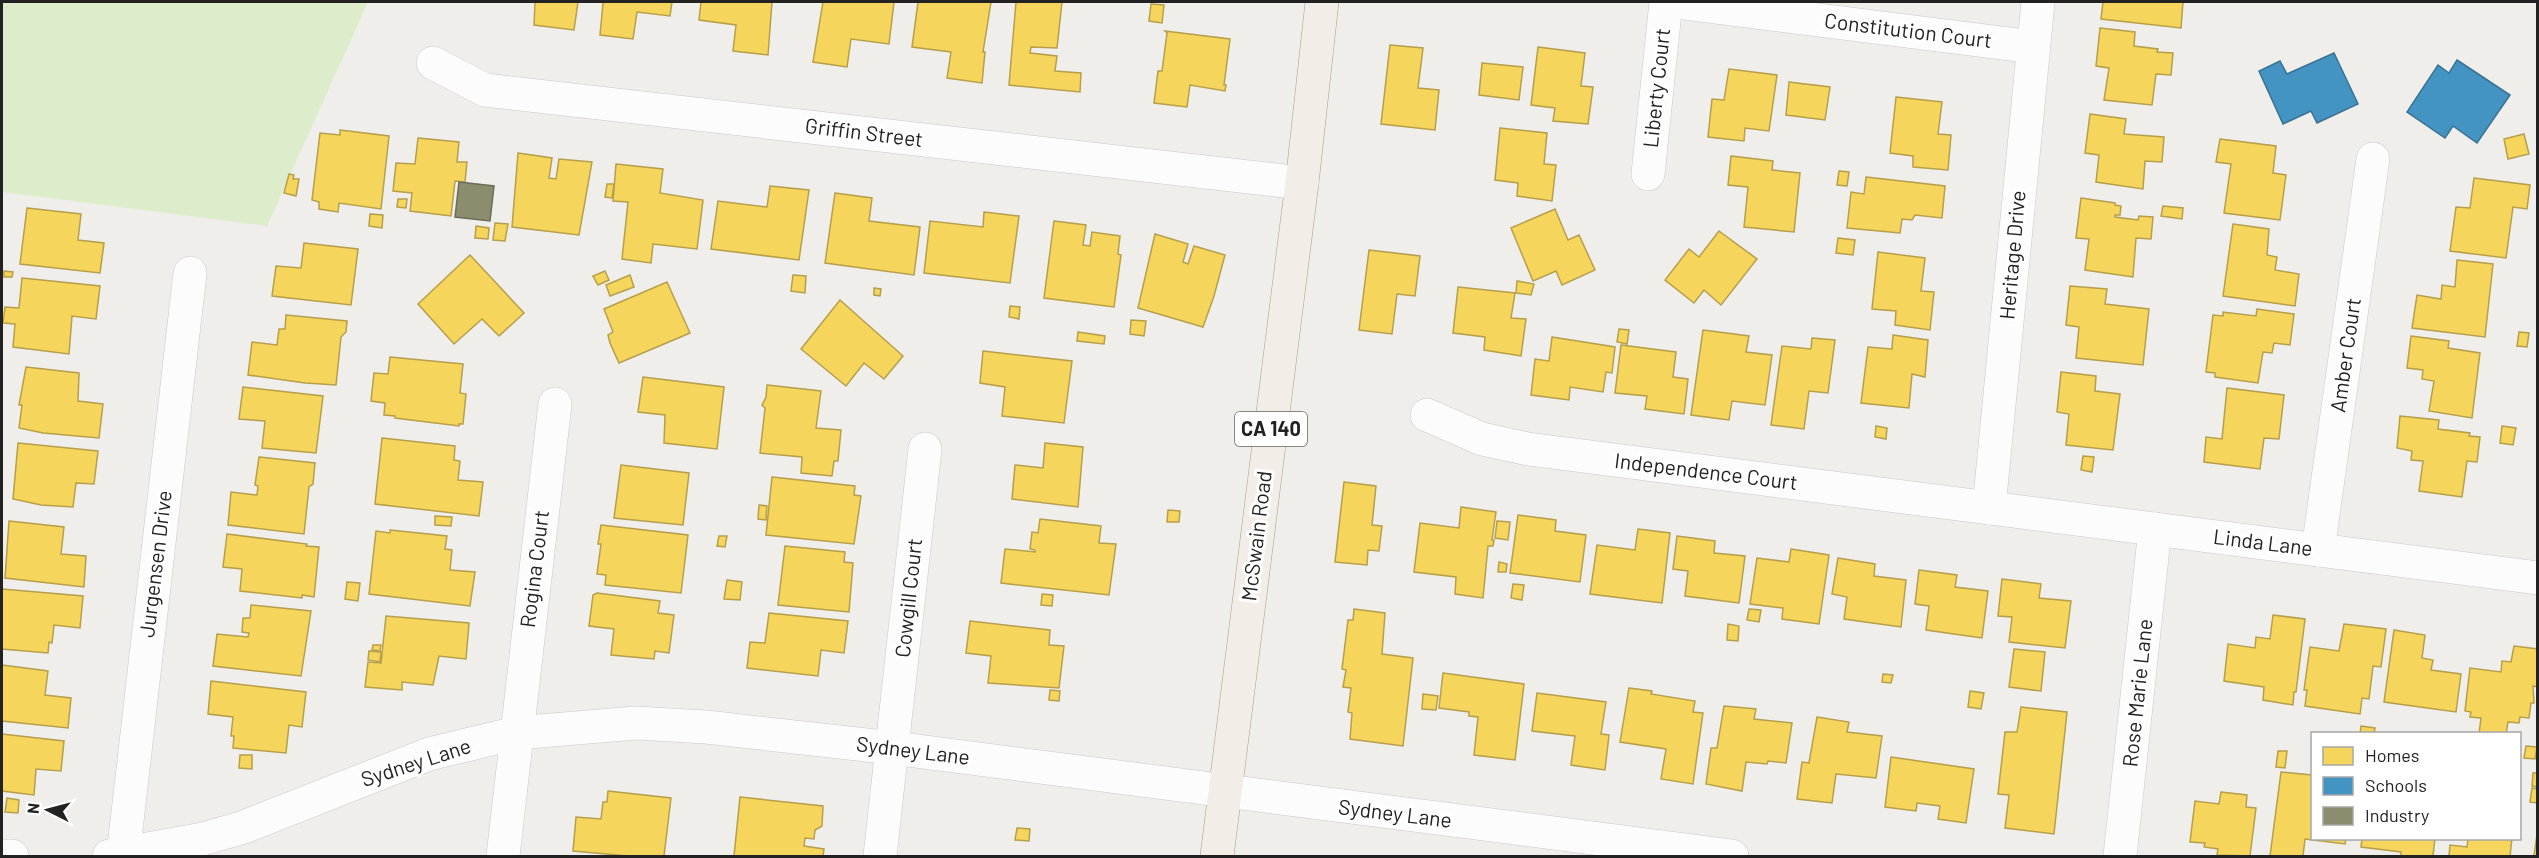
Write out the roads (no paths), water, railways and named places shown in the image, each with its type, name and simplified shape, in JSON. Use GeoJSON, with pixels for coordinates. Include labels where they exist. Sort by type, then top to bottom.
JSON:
{"type":"FeatureCollection","features":[{"type":"Feature","properties":{"kind":"main road","name":"McSwain Road"},"geometry":{"type":"LineString","coordinates":[[1217,856],[1302,183],[1322,2]]}},
{"type":"Feature","properties":{"kind":"street","name":"Liberty Court"},"geometry":{"type":"LineString","coordinates":[[1648,174],[1666,2]]}},
{"type":"Feature","properties":{"kind":"street","name":"Constitution Court"},"geometry":{"type":"LineString","coordinates":[[1675,2],[2033,47]]}},
{"type":"Feature","properties":{"kind":"street","name":"Heritage Drive"},"geometry":{"type":"LineString","coordinates":[[1989,508],[2038,2]]}},
{"type":"Feature","properties":{"kind":"street","name":"Griffin Street"},"geometry":{"type":"LineString","coordinates":[[433,63],[485,90],[1302,183]]}},
{"type":"Feature","properties":{"kind":"street","name":"Amber Court"},"geometry":{"type":"LineString","coordinates":[[2318,550],[2373,159]]}},
{"type":"Feature","properties":{"kind":"street","name":"Jurgensen Drive"},"geometry":{"type":"LineString","coordinates":[[118,856],[190,273]]}},
{"type":"Feature","properties":{"kind":"street","name":"Rogina Court"},"geometry":{"type":"LineString","coordinates":[[503,856],[555,404]]}},
{"type":"Feature","properties":{"kind":"street","name":"Independence Court"},"geometry":{"type":"LineString","coordinates":[[1427,415],[1482,439],[1528,449],[1989,508]]}},
{"type":"Feature","properties":{"kind":"street","name":"Cowgill Court"},"geometry":{"type":"LineString","coordinates":[[880,856],[925,449]]}},
{"type":"Feature","properties":{"kind":"street","name":"Linda Lane"},"geometry":{"type":"LineString","coordinates":[[1989,508],[2538,578]]}},
{"type":"Feature","properties":{"kind":"street","name":"Rose Marie Lane"},"geometry":{"type":"LineString","coordinates":[[2120,856],[2156,529]]}},
{"type":"Feature","properties":{"kind":"street","name":"Sydney Lane"},"geometry":{"type":"LineString","coordinates":[[118,856],[244,827],[429,754],[516,734],[636,723],[706,727],[893,748],[1224,793],[1732,856]]}},
{"type":"Feature","properties":{"kind":"street"},"geometry":{"type":"LineString","coordinates":[[2,856],[12,856]]}}]}
